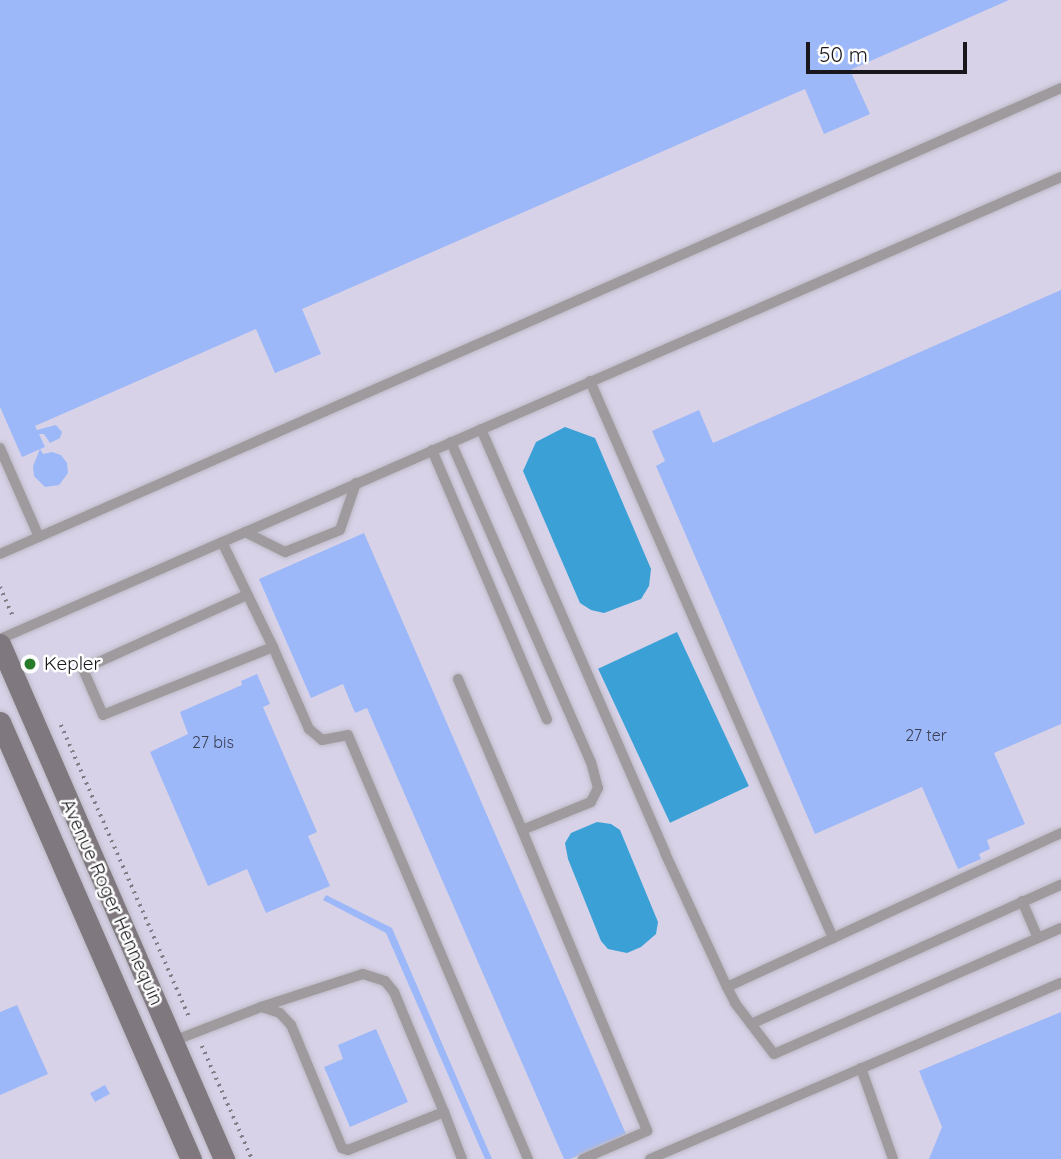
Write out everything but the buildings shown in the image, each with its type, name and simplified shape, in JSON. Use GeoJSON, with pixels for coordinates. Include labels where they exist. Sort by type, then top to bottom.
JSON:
{"type":"FeatureCollection","features":[{"type":"Feature","properties":{"kind":"street","name":"Avenue Roger Hennequin"},"geometry":{"type":"LineString","coordinates":[[0,642],[225,1159]]}},
{"type":"Feature","properties":{"kind":"street","name":"Avenue Roger Hennequin"},"geometry":{"type":"LineString","coordinates":[[0,722],[191,1159]]}},
{"type":"Feature","properties":{"kind":"lane"},"geometry":{"type":"LineString","coordinates":[[0,554],[1061,88]]}},
{"type":"Feature","properties":{"kind":"lane"},"geometry":{"type":"LineString","coordinates":[[0,642],[19,631],[356,483],[1061,177]]}},
{"type":"Feature","properties":{"kind":"lane"},"geometry":{"type":"LineString","coordinates":[[590,381],[833,938]]}},
{"type":"Feature","properties":{"kind":"lane"},"geometry":{"type":"LineString","coordinates":[[481,429],[621,753],[727,987],[774,1054],[1061,928]]}},
{"type":"Feature","properties":{"kind":"lane"},"geometry":{"type":"LineString","coordinates":[[451,442],[585,750],[598,788],[591,802],[522,830]]}},
{"type":"Feature","properties":{"kind":"lane"},"geometry":{"type":"LineString","coordinates":[[0,448],[39,537]]}},
{"type":"Feature","properties":{"kind":"lane"},"geometry":{"type":"LineString","coordinates":[[432,450],[547,719]]}},
{"type":"Feature","properties":{"kind":"lane"},"geometry":{"type":"LineString","coordinates":[[245,532],[285,552],[340,530],[356,483]]}},
{"type":"Feature","properties":{"kind":"lane"},"geometry":{"type":"LineString","coordinates":[[222,542],[309,729],[322,740],[348,735],[528,1159]]}},
{"type":"Feature","properties":{"kind":"lane"},"geometry":{"type":"LineString","coordinates":[[247,595],[83,669],[103,715],[273,647]]}},
{"type":"Feature","properties":{"kind":"lane"},"geometry":{"type":"LineString","coordinates":[[458,679],[647,1130],[583,1159]]}},
{"type":"Feature","properties":{"kind":"lane"},"geometry":{"type":"LineString","coordinates":[[727,987],[1061,834]]}},
{"type":"Feature","properties":{"kind":"lane"},"geometry":{"type":"LineString","coordinates":[[751,1024],[1061,885]]}},
{"type":"Feature","properties":{"kind":"lane"},"geometry":{"type":"LineString","coordinates":[[1022,901],[1038,938]]}},
{"type":"Feature","properties":{"kind":"lane"},"geometry":{"type":"LineString","coordinates":[[173,1041],[261,1007],[363,974],[385,981],[394,992],[462,1159]]}},
{"type":"Feature","properties":{"kind":"lane"},"geometry":{"type":"LineString","coordinates":[[650,1159],[1061,983]]}},
{"type":"Feature","properties":{"kind":"lane"},"geometry":{"type":"LineString","coordinates":[[261,1007],[280,1013],[291,1025],[342,1148],[348,1150],[444,1112]]}},
{"type":"Feature","properties":{"kind":"lane"},"geometry":{"type":"LineString","coordinates":[[861,1069],[893,1159]]}},
{"type":"Feature","properties":{"kind":"path"},"geometry":{"type":"LineString","coordinates":[[0,587],[19,631]]}},
{"type":"Feature","properties":{"kind":"path"},"geometry":{"type":"LineString","coordinates":[[58,719],[252,1159]]}},
{"type":"Feature","properties":{"kind":"shaded area"},"geometry":{"type":"Polygon","coordinates":[[[0,0],[1061,0],[1061,1159],[0,1159],[0,0]]]}},
{"type":"Feature","properties":{"kind":"water"},"geometry":{"type":"Polygon","coordinates":[[[565,427],[595,438],[651,569],[649,586],[641,599],[604,613],[591,610],[580,603],[523,471],[536,442],[565,427]]]}},
{"type":"Feature","properties":{"kind":"water"},"geometry":{"type":"Polygon","coordinates":[[[677,632],[749,786],[670,823],[598,669],[677,632]]]}},
{"type":"Feature","properties":{"kind":"water"},"geometry":{"type":"Polygon","coordinates":[[[597,822],[611,824],[620,830],[658,922],[656,934],[641,947],[627,953],[608,949],[601,941],[568,859],[565,843],[571,833],[597,822]]]}},
{"type":"Feature","properties":{"kind":"place","name":"Kepler"},"geometry":{"type":"Point","coordinates":[30,664]}}]}
